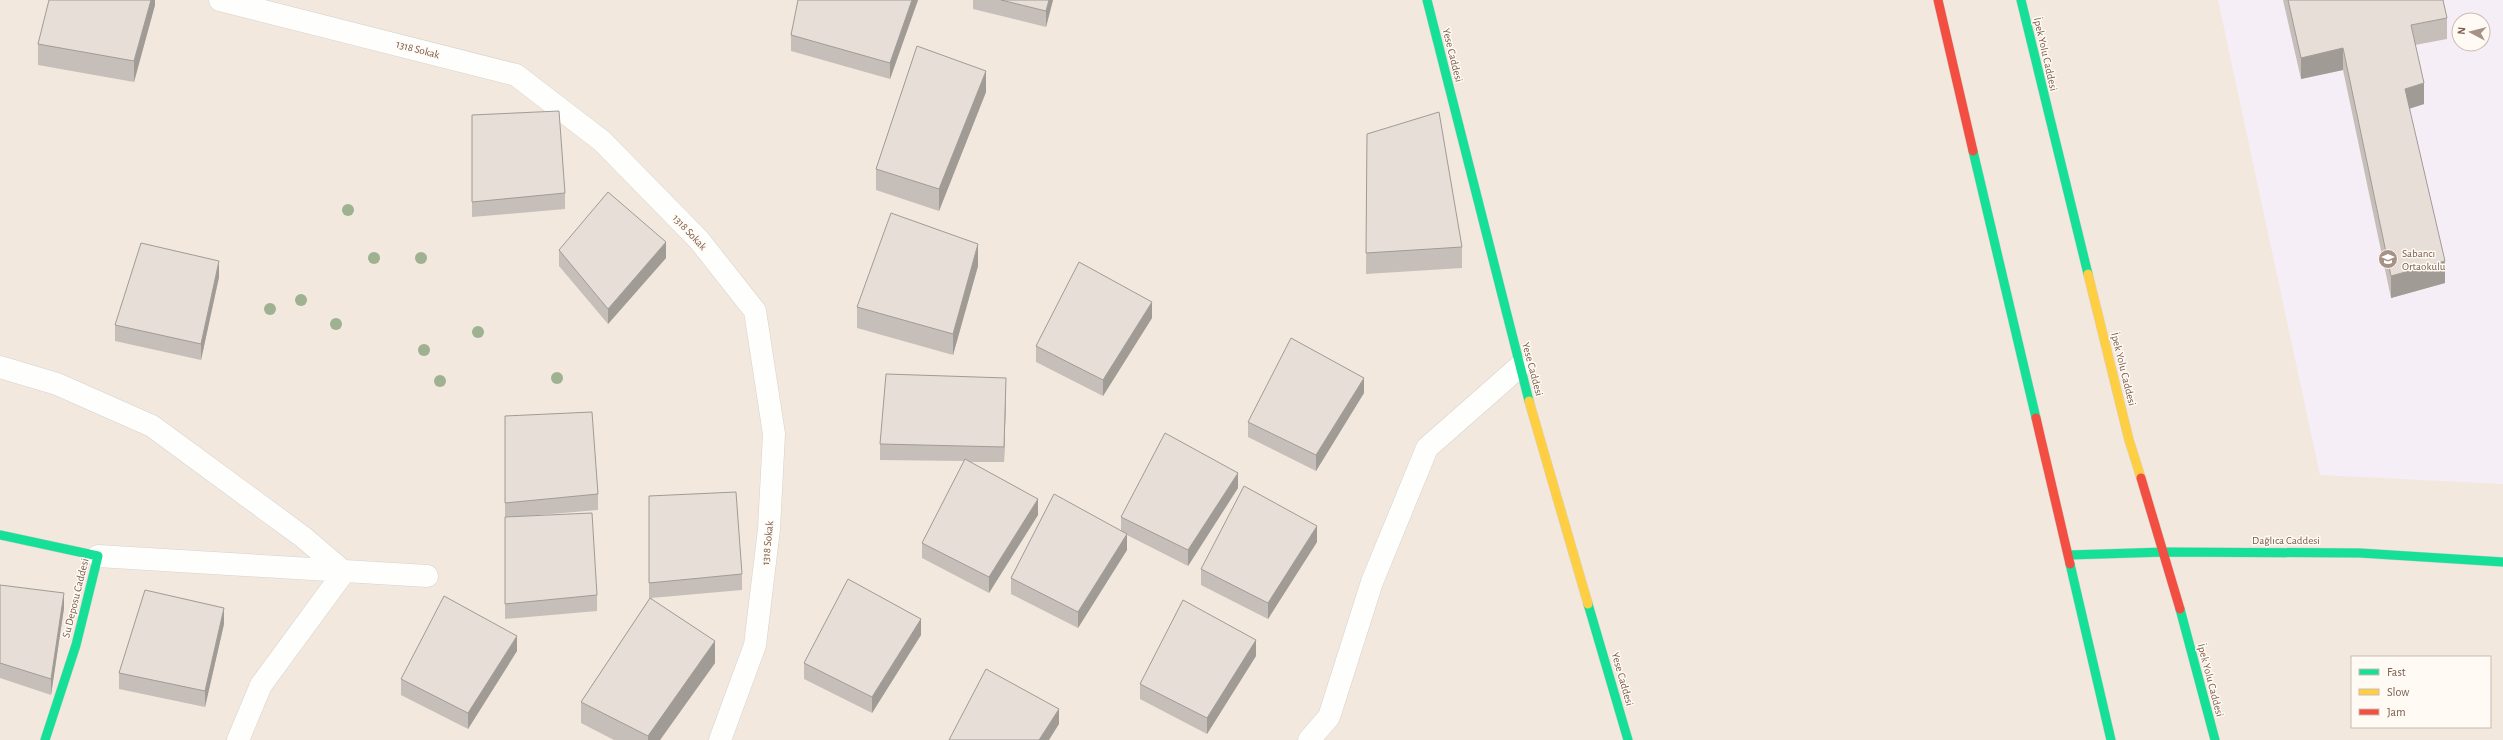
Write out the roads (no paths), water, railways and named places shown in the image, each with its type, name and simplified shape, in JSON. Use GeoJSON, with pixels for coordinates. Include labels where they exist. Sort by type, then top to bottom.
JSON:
{"type":"FeatureCollection","features":[{"type":"Feature","properties":{"kind":"main road","name":"Yese Caddesi"},"geometry":{"type":"LineString","coordinates":[[1427,0],[1519,367],[1628,740]]}},
{"type":"Feature","properties":{"kind":"main road"},"geometry":{"type":"LineString","coordinates":[[1938,0],[2111,740]]}},
{"type":"Feature","properties":{"kind":"main road","name":"İpek Yolu Caddesi"},"geometry":{"type":"LineString","coordinates":[[2021,0],[2129,440],[2165,552],[2215,740]]}},
{"type":"Feature","properties":{"kind":"main road","name":"Su Deposu Caddesi"},"geometry":{"type":"LineString","coordinates":[[0,535],[98,556],[76,645],[45,740]]}},
{"type":"Feature","properties":{"kind":"main road","name":"Dağlıca Caddesi"},"geometry":{"type":"LineString","coordinates":[[2069,556],[2165,552],[2360,552],[2503,562]]}},
{"type":"Feature","properties":{"kind":"street","name":"1318 Sokak"},"geometry":{"type":"LineString","coordinates":[[220,0],[516,75],[602,141],[699,240],[755,311],[774,434],[770,529],[755,645],[720,740]]}},
{"type":"Feature","properties":{"kind":"street"},"geometry":{"type":"LineString","coordinates":[[0,367],[57,384],[152,426],[303,537],[344,572]]}},
{"type":"Feature","properties":{"kind":"street"},"geometry":{"type":"LineString","coordinates":[[1309,740],[1329,717],[1372,582],[1426,448],[1519,367]]}},
{"type":"Feature","properties":{"kind":"street"},"geometry":{"type":"LineString","coordinates":[[98,556],[426,576]]}},
{"type":"Feature","properties":{"kind":"street"},"geometry":{"type":"LineString","coordinates":[[238,740],[261,685],[344,572]]}},
{"type":"Feature","properties":{"kind":"place","name":"Sabancı Ortaokulu"},"geometry":{"type":"Point","coordinates":[2388,259]}}]}
